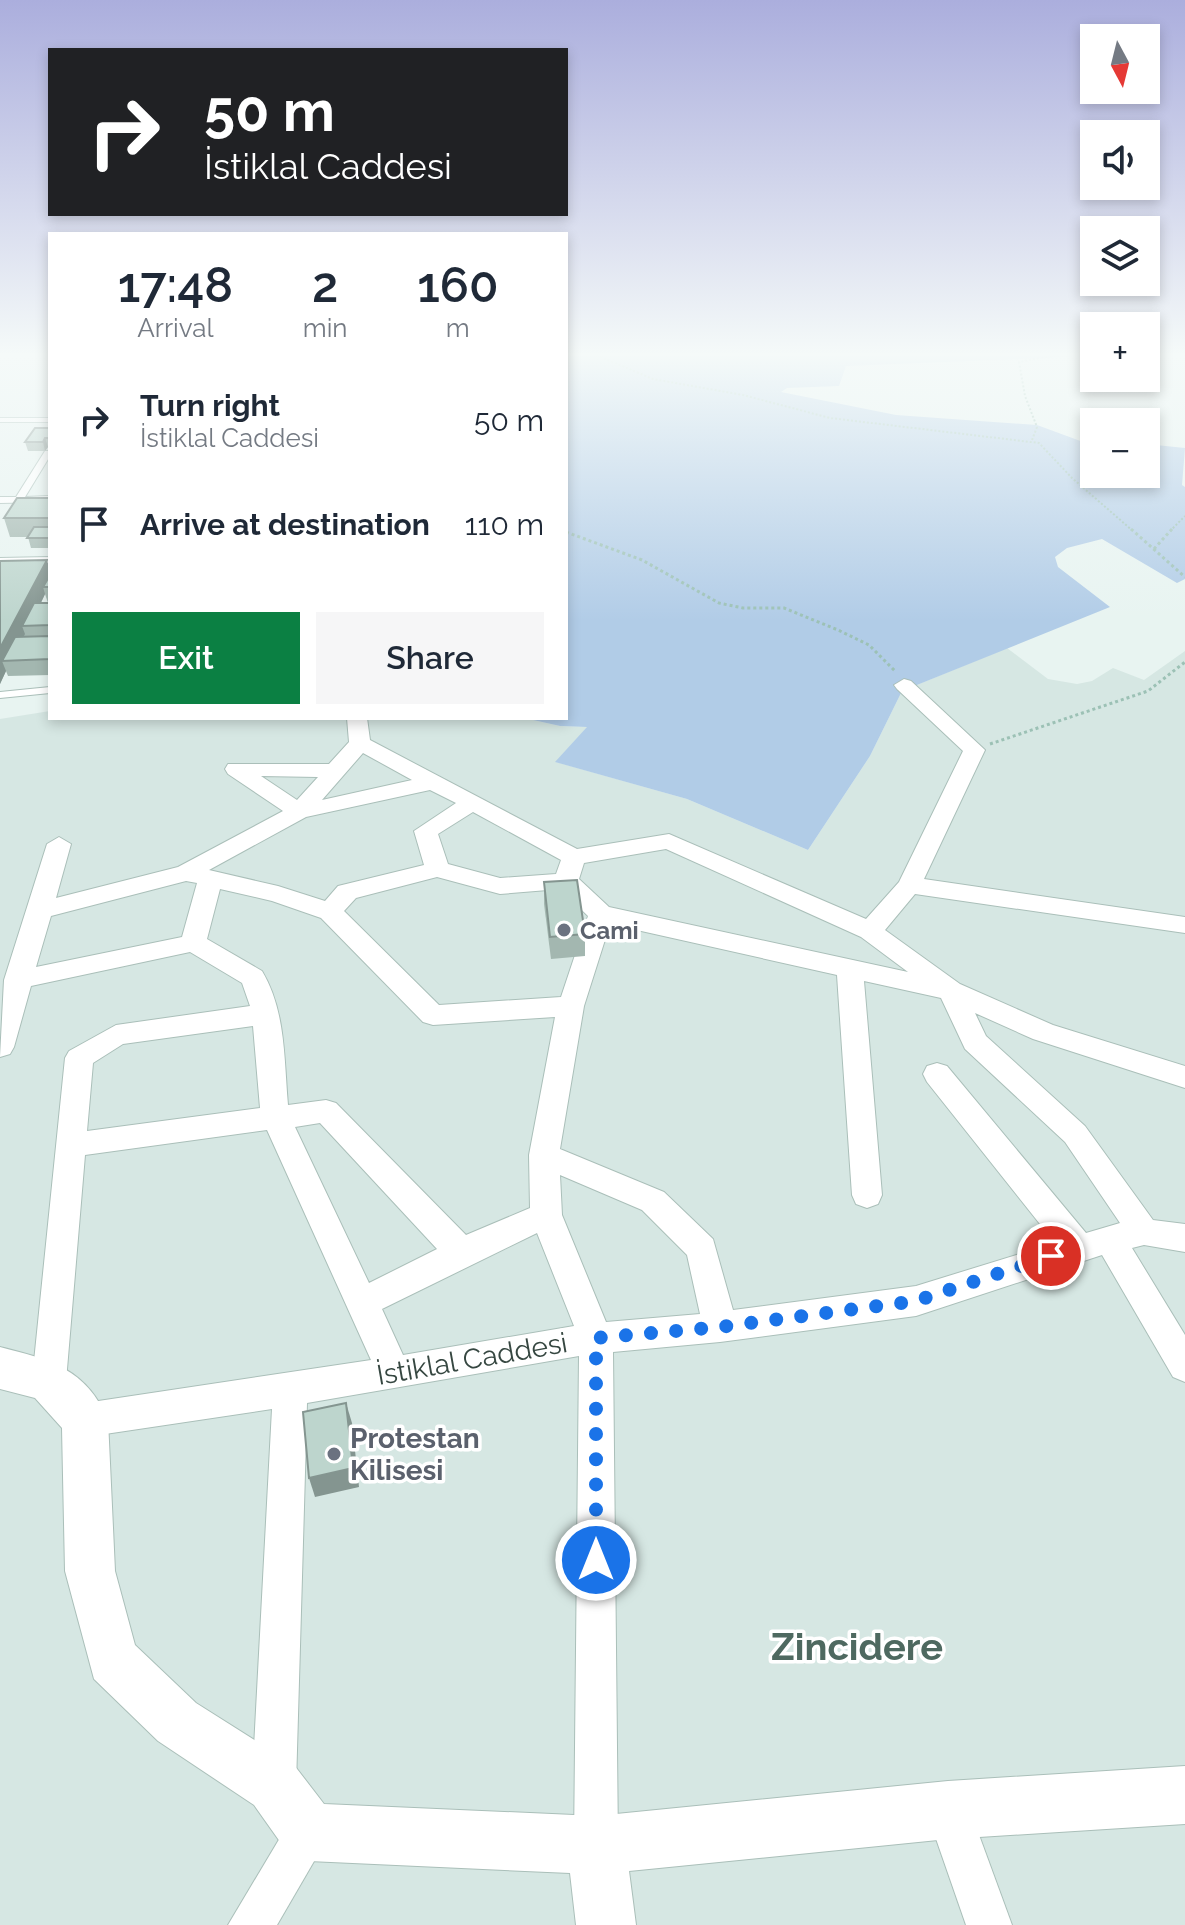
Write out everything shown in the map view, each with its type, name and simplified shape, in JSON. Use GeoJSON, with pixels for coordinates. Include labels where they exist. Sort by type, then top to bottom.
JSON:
{"type":"FeatureCollection","features":[{"type":"Feature","properties":{"kind":"street"},"geometry":{"type":"LineString","coordinates":[[870,931],[909,885],[974,750],[904,685]]}},
{"type":"Feature","properties":{"kind":"street"},"geometry":{"type":"LineString","coordinates":[[42,910],[198,877],[299,812],[337,771],[359,730],[430,783],[475,801],[570,869],[601,914],[951,991],[1043,1032],[1185,1077]]}},
{"type":"Feature","properties":{"kind":"street"},"geometry":{"type":"LineString","coordinates":[[337,771],[236,769],[299,812],[430,783]]}},
{"type":"Feature","properties":{"kind":"street"},"geometry":{"type":"LineString","coordinates":[[437,869],[426,831],[475,801]]}},
{"type":"Feature","properties":{"kind":"street"},"geometry":{"type":"LineString","coordinates":[[330,912],[347,892],[437,869],[500,886],[669,841],[870,931],[951,991],[975,1042],[1075,1134],[1144,1232]]}},
{"type":"Feature","properties":{"kind":"street"},"geometry":{"type":"LineString","coordinates":[[0,1047],[59,844]]}},
{"type":"Feature","properties":{"kind":"street"},"geometry":{"type":"LineString","coordinates":[[198,877],[278,894],[330,912],[433,1015],[571,1006]]}},
{"type":"Feature","properties":{"kind":"street"},"geometry":{"type":"LineString","coordinates":[[193,943],[198,877]]}},
{"type":"Feature","properties":{"kind":"street"},"geometry":{"type":"LineString","coordinates":[[909,885],[1185,925]]}},
{"type":"Feature","properties":{"kind":"street"},"geometry":{"type":"LineString","coordinates":[[601,914],[571,1006],[544,1155],[546,1215],[596,1338],[596,1845],[606,1925]]}},
{"type":"Feature","properties":{"kind":"street"},"geometry":{"type":"LineString","coordinates":[[17,980],[193,943],[253,978],[266,1014],[275,1116],[394,1372]]}},
{"type":"Feature","properties":{"kind":"street"},"geometry":{"type":"LineString","coordinates":[[850,968],[867,1195]]}},
{"type":"Feature","properties":{"kind":"street"},"geometry":{"type":"LineString","coordinates":[[266,1014],[116,1035],[79,1058],[72,1145],[24,1374],[85,1420],[90,1571],[113,1660],[177,1722],[274,1785],[309,1832]]}},
{"type":"Feature","properties":{"kind":"street"},"geometry":{"type":"LineString","coordinates":[[937,1074],[1094,1243],[1185,1366]]}},
{"type":"Feature","properties":{"kind":"street"},"geometry":{"type":"LineString","coordinates":[[72,1145],[326,1111],[461,1252]]}},
{"type":"Feature","properties":{"kind":"street"},"geometry":{"type":"LineString","coordinates":[[544,1155],[653,1201],[702,1249],[720,1327]]}},
{"type":"Feature","properties":{"kind":"street"},"geometry":{"type":"LineString","coordinates":[[364,1302],[461,1252],[546,1215]]}},
{"type":"Feature","properties":{"kind":"street","name":"İstiklal Caddesi"},"geometry":{"type":"LineString","coordinates":[[85,1420],[290,1390],[596,1338],[720,1327],[916,1301],[1094,1243],[1144,1232],[1185,1238]]}},
{"type":"Feature","properties":{"kind":"street"},"geometry":{"type":"LineString","coordinates":[[274,1785],[290,1390]]}},
{"type":"Feature","properties":{"kind":"street"},"geometry":{"type":"LineString","coordinates":[[309,1832],[596,1845],[948,1810],[1185,1795]]}},
{"type":"Feature","properties":{"kind":"street"},"geometry":{"type":"LineString","coordinates":[[948,1810],[989,1925]]}},
{"type":"Feature","properties":{"kind":"street"},"geometry":{"type":"LineString","coordinates":[[251,1925],[309,1832]]}},
{"type":"Feature","properties":{"kind":"lane"},"geometry":{"type":"LineString","coordinates":[[19,500],[48,453]]}},
{"type":"Feature","properties":{"kind":"lane"},"geometry":{"type":"LineString","coordinates":[[0,500],[48,499]]}},
{"type":"Feature","properties":{"kind":"lane"},"geometry":{"type":"LineString","coordinates":[[2,564],[48,560]]}},
{"type":"Feature","properties":{"kind":"lane"},"geometry":{"type":"LineString","coordinates":[[0,695],[48,690]]}},
{"type":"Feature","properties":{"kind":"path"},"geometry":{"type":"LineString","coordinates":[[1035,442],[1048,449],[1072,478],[1185,577]]}},
{"type":"Feature","properties":{"kind":"path"},"geometry":{"type":"LineString","coordinates":[[1154,549],[1185,516]]}},
{"type":"Feature","properties":{"kind":"path"},"geometry":{"type":"LineString","coordinates":[[568,533],[642,560],[719,603],[743,608],[784,608],[838,630],[869,645],[891,664],[904,685]]}},
{"type":"Feature","properties":{"kind":"path"},"geometry":{"type":"LineString","coordinates":[[974,750],[1148,691],[1185,662]]}},
{"type":"Feature","properties":{"kind":"shaded area"},"geometry":{"type":"Polygon","coordinates":[[[568,442],[1080,442],[1080,488],[1160,488],[1160,445],[1185,448],[1182,485],[1185,487],[1185,579],[1177,583],[1102,539],[1067,548],[1055,557],[1058,567],[1110,607],[902,691],[870,756],[808,850],[687,799],[555,762],[587,727],[560,726],[533,720],[568,720],[568,442]]]}},
{"type":"Feature","properties":{"kind":"shaded area"},"geometry":{"type":"Polygon","coordinates":[[[1007,648],[1048,679],[1077,684],[1092,681],[1113,668],[1144,680],[1185,651],[1185,1925],[0,1925],[0,719],[48,711],[48,720],[533,720],[560,726],[588,727],[556,762],[687,799],[808,850],[870,756],[902,691],[1007,648]]]}},
{"type":"Feature","properties":{"kind":"building"},"geometry":{"type":"Polygon","coordinates":[[[17,498],[48,498],[48,518],[4,518],[17,498]]]}},
{"type":"Feature","properties":{"kind":"building"},"geometry":{"type":"Polygon","coordinates":[[[34,527],[48,527],[48,538],[27,538],[34,527]]]}},
{"type":"Feature","properties":{"kind":"building"},"geometry":{"type":"Polygon","coordinates":[[[47,560],[0,648],[0,561],[47,560]]]}},
{"type":"Feature","properties":{"kind":"building"},"geometry":{"type":"Polygon","coordinates":[[[34,603],[48,603],[48,625],[22,626],[34,603]]]}},
{"type":"Feature","properties":{"kind":"building"},"geometry":{"type":"Polygon","coordinates":[[[48,636],[48,659],[2,661],[15,637],[48,636]]]}},
{"type":"Feature","properties":{"kind":"building"},"geometry":{"type":"Polygon","coordinates":[[[577,880],[585,934],[550,937],[544,882],[577,880]]]}},
{"type":"Feature","properties":{"kind":"building"},"geometry":{"type":"Polygon","coordinates":[[[346,1403],[353,1468],[309,1478],[303,1412],[346,1403]]]}},
{"type":"Feature","properties":{"kind":"place","name":"Cami"},"geometry":{"type":"Point","coordinates":[564,930]}},
{"type":"Feature","properties":{"kind":"place","name":"Protestan Kilisesi"},"geometry":{"type":"Point","coordinates":[334,1454]}},
{"type":"Feature","properties":{"kind":"district","name":"Zincidere"},"geometry":{"type":"Point","coordinates":[857,1646]}},
{"type":"Feature","properties":{"kind":"route"},"geometry":{"type":"LineString","coordinates":[[596,1560],[596,1338],[720,1327],[916,1301],[1051,1256]]}}]}
